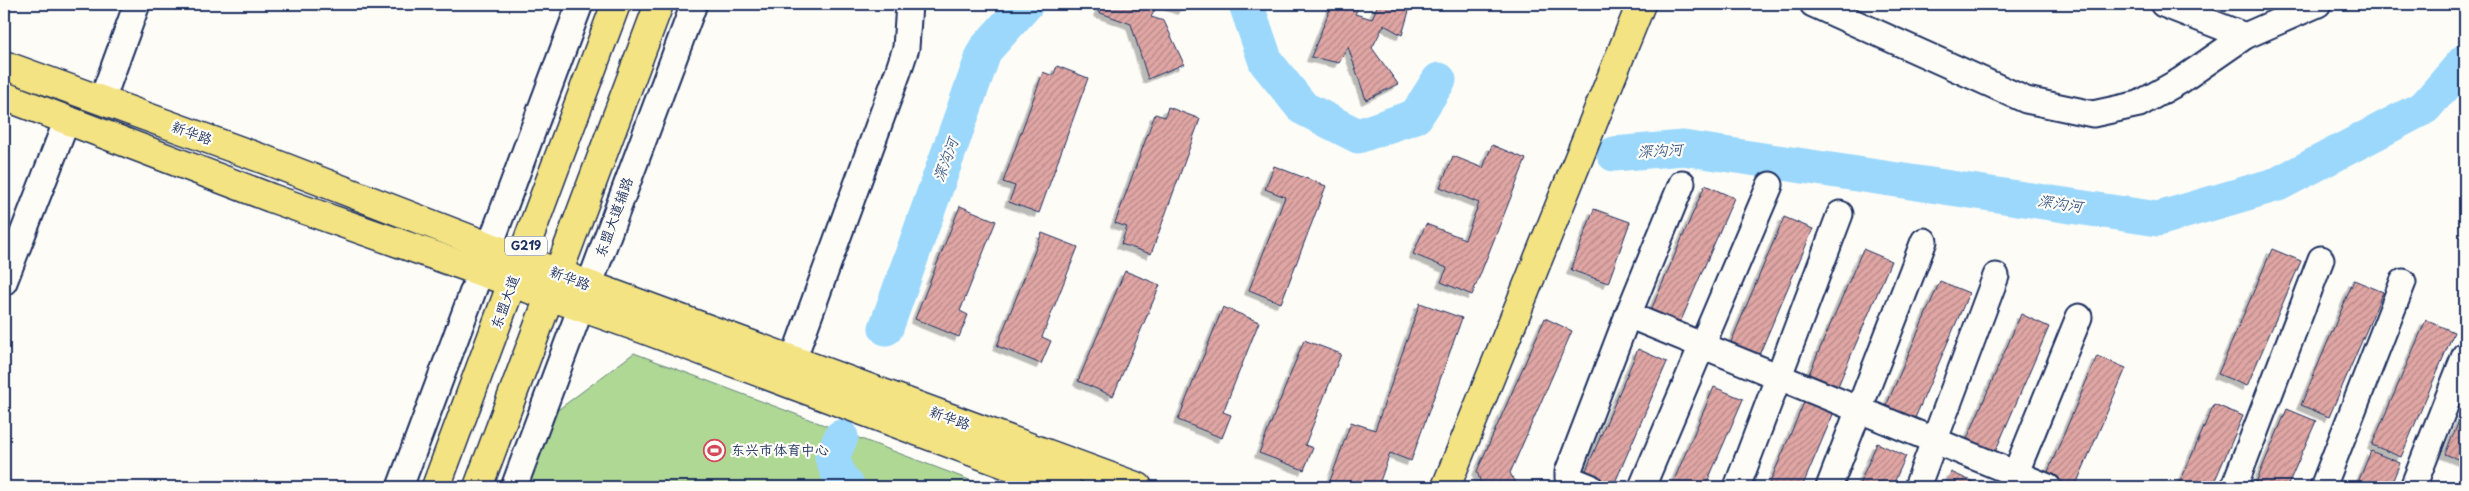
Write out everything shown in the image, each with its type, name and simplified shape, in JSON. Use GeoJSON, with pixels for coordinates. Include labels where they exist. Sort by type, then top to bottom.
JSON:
{"type":"FeatureCollection","features":[{"type":"Feature","properties":{"kind":"main road","name":"东盟大道"},"geometry":{"type":"LineString","coordinates":[[436,487],[616,4]]}},
{"type":"Feature","properties":{"kind":"main road","name":"G219"},"geometry":{"type":"LineString","coordinates":[[478,487],[659,4]]}},
{"type":"Feature","properties":{"kind":"main road"},"geometry":{"type":"LineString","coordinates":[[1446,487],[1641,4]]}},
{"type":"Feature","properties":{"kind":"main road","name":"新华路"},"geometry":{"type":"LineString","coordinates":[[4,64],[490,246],[516,270],[1067,487]]}},
{"type":"Feature","properties":{"kind":"main road","name":"新华路"},"geometry":{"type":"LineString","coordinates":[[4,96],[271,198],[481,272],[516,270]]}},
{"type":"Feature","properties":{"kind":"main road","name":"新华路"},"geometry":{"type":"LineString","coordinates":[[585,296],[793,360],[1138,487]]}},
{"type":"Feature","properties":{"kind":"street"},"geometry":{"type":"LineString","coordinates":[[102,100],[137,4]]}},
{"type":"Feature","properties":{"kind":"street"},"geometry":{"type":"LineString","coordinates":[[400,487],[580,4]]}},
{"type":"Feature","properties":{"kind":"street","name":"东盟大道辅路"},"geometry":{"type":"LineString","coordinates":[[514,487],[694,4]]}},
{"type":"Feature","properties":{"kind":"street"},"geometry":{"type":"LineString","coordinates":[[793,360],[906,48],[909,4]]}},
{"type":"Feature","properties":{"kind":"street"},"geometry":{"type":"LineString","coordinates":[[1813,4],[2026,100],[2093,114],[2139,104],[2180,81],[2245,36],[2318,4]]}},
{"type":"Feature","properties":{"kind":"street"},"geometry":{"type":"LineString","coordinates":[[2164,4],[2245,36]]}},
{"type":"Feature","properties":{"kind":"street"},"geometry":{"type":"LineString","coordinates":[[4,282],[67,120]]}},
{"type":"Feature","properties":{"kind":"street"},"geometry":{"type":"LineString","coordinates":[[1590,487],[1568,478],[1568,472],[1628,315],[1682,183]]}},
{"type":"Feature","properties":{"kind":"street"},"geometry":{"type":"LineString","coordinates":[[1642,487],[1770,185]]}},
{"type":"Feature","properties":{"kind":"street"},"geometry":{"type":"LineString","coordinates":[[1737,487],[1840,214]]}},
{"type":"Feature","properties":{"kind":"street"},"geometry":{"type":"LineString","coordinates":[[1829,487],[1924,241]]}},
{"type":"Feature","properties":{"kind":"street"},"geometry":{"type":"LineString","coordinates":[[2234,487],[2321,260]]}},
{"type":"Feature","properties":{"kind":"street"},"geometry":{"type":"LineString","coordinates":[[1917,487],[1996,276]]}},
{"type":"Feature","properties":{"kind":"street"},"geometry":{"type":"LineString","coordinates":[[2323,487],[2403,282]]}},
{"type":"Feature","properties":{"kind":"street"},"geometry":{"type":"LineString","coordinates":[[1628,315],[1934,440],[2013,481],[2048,487]]}},
{"type":"Feature","properties":{"kind":"street"},"geometry":{"type":"LineString","coordinates":[[2013,481],[2079,316]]}},
{"type":"Feature","properties":{"kind":"street"},"geometry":{"type":"LineString","coordinates":[[2413,487],[2465,355]]}},
{"type":"Feature","properties":{"kind":"green space","name":"东兴市体育中心"},"geometry":{"type":"Polygon","coordinates":[[[634,353],[988,487],[527,487],[555,412],[634,353]]]}},
{"type":"Feature","properties":{"kind":"building"},"geometry":{"type":"Polygon","coordinates":[[[1101,4],[1158,4],[1151,17],[1164,21],[1184,64],[1148,79],[1131,24],[1098,12],[1101,4]]]}},
{"type":"Feature","properties":{"kind":"building"},"geometry":{"type":"Polygon","coordinates":[[[1164,4],[1185,4],[1182,10],[1164,4]]]}},
{"type":"Feature","properties":{"kind":"building"},"geometry":{"type":"Polygon","coordinates":[[[1332,4],[1360,4],[1355,14],[1372,19],[1378,4],[1411,4],[1402,35],[1384,25],[1372,48],[1398,84],[1366,100],[1348,47],[1339,63],[1311,57],[1332,4]]]}},
{"type":"Feature","properties":{"kind":"building"},"geometry":{"type":"Polygon","coordinates":[[[1057,66],[1088,78],[1039,213],[1009,202],[1015,186],[1003,182],[1043,72],[1053,76],[1057,66]]]}},
{"type":"Feature","properties":{"kind":"building"},"geometry":{"type":"Polygon","coordinates":[[[1168,107],[1200,119],[1151,254],[1121,244],[1127,227],[1115,223],[1155,114],[1165,117],[1168,107]]]}},
{"type":"Feature","properties":{"kind":"building"},"geometry":{"type":"Polygon","coordinates":[[[1492,145],[1526,159],[1472,295],[1441,282],[1447,268],[1413,254],[1426,224],[1465,239],[1479,203],[1440,187],[1453,156],[1483,168],[1492,145]]]}},
{"type":"Feature","properties":{"kind":"building"},"geometry":{"type":"Polygon","coordinates":[[[1274,166],[1326,186],[1281,303],[1249,290],[1285,197],[1265,189],[1274,166]]]}},
{"type":"Feature","properties":{"kind":"building"},"geometry":{"type":"Polygon","coordinates":[[[1705,185],[1734,198],[1680,323],[1651,310],[1705,185]]]}},
{"type":"Feature","properties":{"kind":"building"},"geometry":{"type":"Polygon","coordinates":[[[960,206],[996,221],[960,311],[968,315],[959,337],[915,319],[960,206]]]}},
{"type":"Feature","properties":{"kind":"building"},"geometry":{"type":"Polygon","coordinates":[[[1594,209],[1630,222],[1608,283],[1571,270],[1594,209]]]}},
{"type":"Feature","properties":{"kind":"building"},"geometry":{"type":"Polygon","coordinates":[[[1784,217],[1813,229],[1759,355],[1731,342],[1784,217]]]}},
{"type":"Feature","properties":{"kind":"building"},"geometry":{"type":"Polygon","coordinates":[[[1042,233],[1078,247],[1042,337],[1051,341],[1041,364],[997,346],[1042,233]]]}},
{"type":"Feature","properties":{"kind":"building"},"geometry":{"type":"Polygon","coordinates":[[[1863,249],[1891,261],[1838,386],[1809,374],[1863,249]]]}},
{"type":"Feature","properties":{"kind":"building"},"geometry":{"type":"Polygon","coordinates":[[[2272,249],[2301,261],[2247,386],[2218,374],[2272,249]]]}},
{"type":"Feature","properties":{"kind":"building"},"geometry":{"type":"Polygon","coordinates":[[[1125,271],[1160,285],[1113,396],[1078,381],[1125,271]]]}},
{"type":"Feature","properties":{"kind":"building"},"geometry":{"type":"Polygon","coordinates":[[[2354,280],[2383,292],[2329,417],[2301,405],[2354,280]]]}},
{"type":"Feature","properties":{"kind":"building"},"geometry":{"type":"Polygon","coordinates":[[[1940,281],[1969,293],[1915,418],[1886,406],[1940,281]]]}},
{"type":"Feature","properties":{"kind":"building"},"geometry":{"type":"Polygon","coordinates":[[[1420,303],[1462,318],[1411,461],[1390,453],[1378,487],[1347,487],[1330,481],[1351,422],[1375,430],[1420,303]]]}},
{"type":"Feature","properties":{"kind":"building"},"geometry":{"type":"Polygon","coordinates":[[[1223,307],[1259,322],[1223,412],[1231,415],[1222,438],[1178,420],[1223,307]]]}},
{"type":"Feature","properties":{"kind":"building"},"geometry":{"type":"Polygon","coordinates":[[[2021,314],[2049,327],[1995,452],[1967,439],[2021,314]]]}},
{"type":"Feature","properties":{"kind":"building"},"geometry":{"type":"Polygon","coordinates":[[[1545,318],[1572,331],[1510,473],[1518,487],[1482,487],[1477,471],[1545,318]]]}},
{"type":"Feature","properties":{"kind":"building"},"geometry":{"type":"Polygon","coordinates":[[[2426,320],[2454,332],[2401,457],[2372,445],[2426,320]]]}},
{"type":"Feature","properties":{"kind":"building"},"geometry":{"type":"Polygon","coordinates":[[[1304,340],[1341,354],[1305,445],[1313,448],[1304,470],[1259,453],[1304,340]]]}},
{"type":"Feature","properties":{"kind":"building"},"geometry":{"type":"Polygon","coordinates":[[[1638,349],[1667,362],[1613,487],[1584,475],[1638,349]]]}},
{"type":"Feature","properties":{"kind":"building"},"geometry":{"type":"Polygon","coordinates":[[[2097,356],[2126,368],[2075,487],[2058,487],[2044,481],[2097,356]]]}},
{"type":"Feature","properties":{"kind":"building"},"geometry":{"type":"Polygon","coordinates":[[[1714,387],[1743,399],[1705,487],[1671,487],[1714,387]]]}},
{"type":"Feature","properties":{"kind":"building"},"geometry":{"type":"Polygon","coordinates":[[[1805,400],[1834,412],[1802,487],[1768,487],[1805,400]]]}},
{"type":"Feature","properties":{"kind":"building"},"geometry":{"type":"Polygon","coordinates":[[[2214,404],[2243,416],[2212,487],[2178,487],[2214,404]]]}},
{"type":"Feature","properties":{"kind":"building"},"geometry":{"type":"Polygon","coordinates":[[[2465,407],[2465,462],[2445,454],[2465,407]]]}},
{"type":"Feature","properties":{"kind":"building"},"geometry":{"type":"Polygon","coordinates":[[[2287,409],[2316,421],[2287,487],[2254,487],[2287,409]]]}},
{"type":"Feature","properties":{"kind":"building"},"geometry":{"type":"Polygon","coordinates":[[[1877,443],[1906,456],[1892,487],[1858,487],[1877,443]]]}},
{"type":"Feature","properties":{"kind":"building"},"geometry":{"type":"Polygon","coordinates":[[[2371,451],[2400,463],[2390,487],[2356,487],[2371,451]]]}},
{"type":"Feature","properties":{"kind":"building"},"geometry":{"type":"Polygon","coordinates":[[[1951,472],[1980,485],[1979,487],[1944,487],[1951,472]]]}},
{"type":"Feature","properties":{"kind":"waterway","name":"深沟河"},"geometry":{"type":"LineString","coordinates":[[886,328],[985,50],[1026,4]]}},
{"type":"Feature","properties":{"kind":"waterway","name":"深沟河"},"geometry":{"type":"LineString","coordinates":[[1246,4],[1266,62],[1303,108],[1358,136],[1416,116],[1439,80]]}},
{"type":"Feature","properties":{"kind":"waterway","name":"深沟河"},"geometry":{"type":"LineString","coordinates":[[1614,154],[1683,148],[2158,219],[2278,184],[2425,107],[2465,61]]}},
{"type":"Feature","properties":{"kind":"waterway","name":"深沟河"},"geometry":{"type":"LineString","coordinates":[[841,437],[832,457],[839,476],[848,487]]}},
{"type":"Feature","properties":{"kind":"place","name":"东兴市体育中心"},"geometry":{"type":"Point","coordinates":[715,450]}}]}
